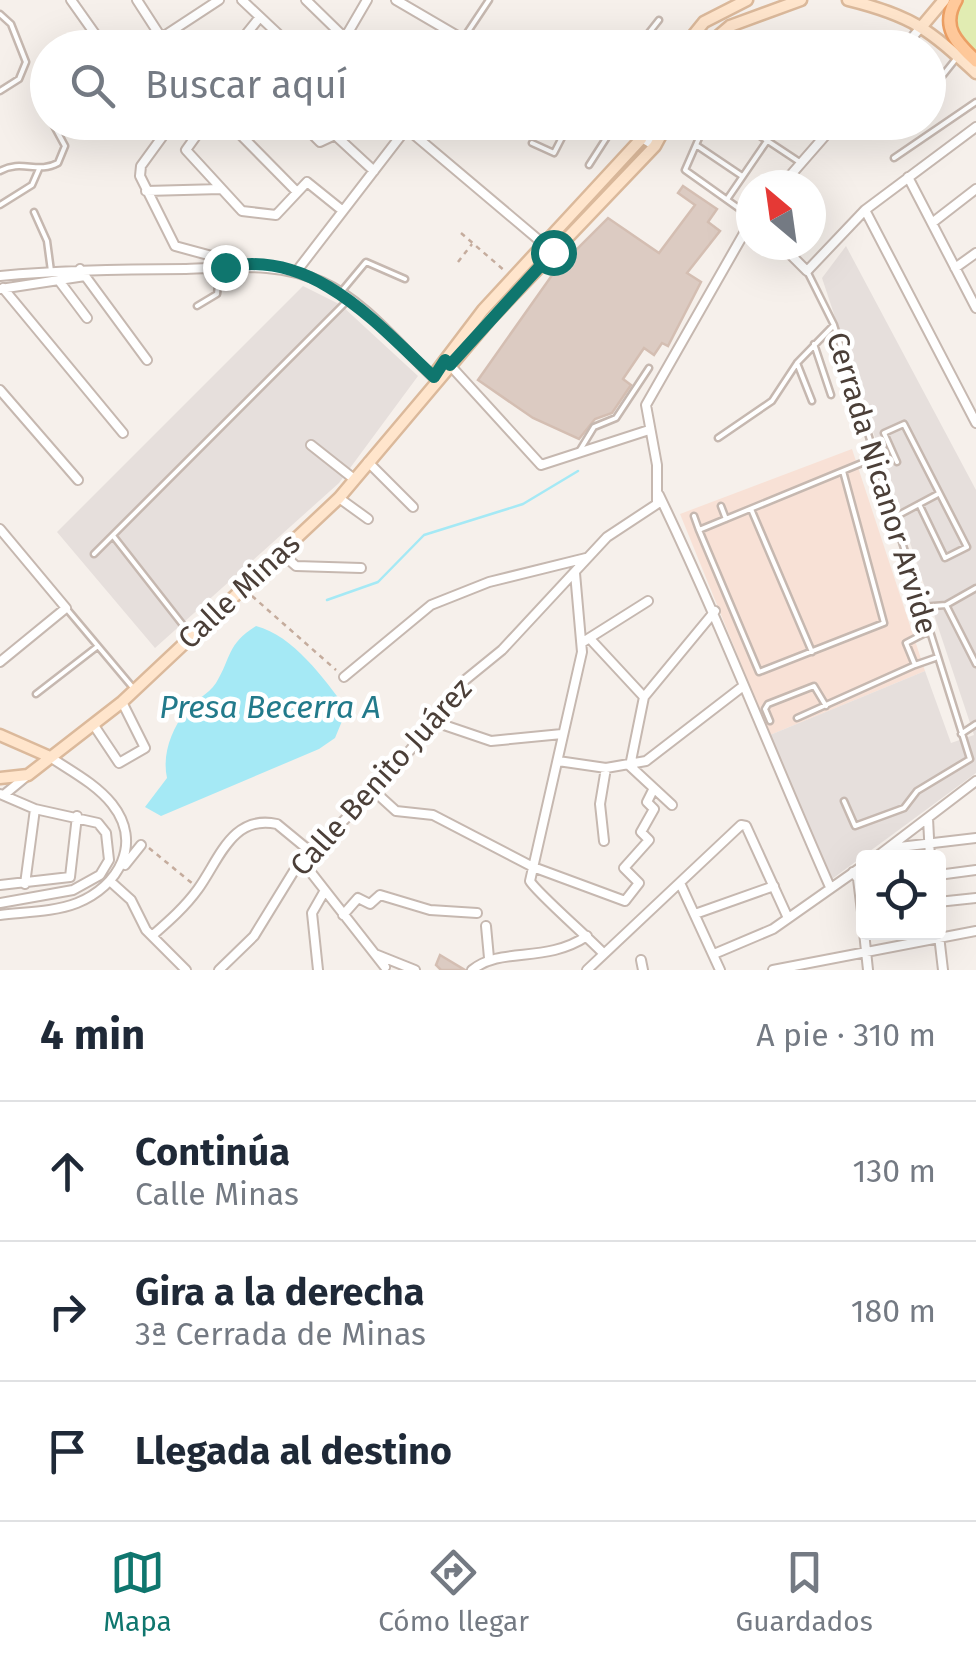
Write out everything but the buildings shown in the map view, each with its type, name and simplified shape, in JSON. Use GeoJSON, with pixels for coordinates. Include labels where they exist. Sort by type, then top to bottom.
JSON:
{"type":"FeatureCollection","features":[{"type":"Feature","properties":{"kind":"main road"},"geometry":{"type":"LineString","coordinates":[[944,0],[958,50],[976,61]]}},
{"type":"Feature","properties":{"kind":"street"},"geometry":{"type":"LineString","coordinates":[[71,0],[92,30]]}},
{"type":"Feature","properties":{"kind":"street"},"geometry":{"type":"LineString","coordinates":[[137,0],[157,30]]}},
{"type":"Feature","properties":{"kind":"street"},"geometry":{"type":"LineString","coordinates":[[198,0],[206,10]]}},
{"type":"Feature","properties":{"kind":"street"},"geometry":{"type":"LineString","coordinates":[[175,30],[219,0]]}},
{"type":"Feature","properties":{"kind":"street"},"geometry":{"type":"LineString","coordinates":[[242,0],[273,30]]}},
{"type":"Feature","properties":{"kind":"street"},"geometry":{"type":"LineString","coordinates":[[306,0],[336,30]]}},
{"type":"Feature","properties":{"kind":"street"},"geometry":{"type":"LineString","coordinates":[[349,30],[367,0]]}},
{"type":"Feature","properties":{"kind":"street"},"geometry":{"type":"LineString","coordinates":[[396,0],[448,30]]}},
{"type":"Feature","properties":{"kind":"street"},"geometry":{"type":"LineString","coordinates":[[698,30],[704,22],[747,0]]}},
{"type":"Feature","properties":{"kind":"street"},"geometry":{"type":"LineString","coordinates":[[725,30],[801,0]]}},
{"type":"Feature","properties":{"kind":"street"},"geometry":{"type":"LineString","coordinates":[[848,0],[896,12],[930,30]]}},
{"type":"Feature","properties":{"kind":"street"},"geometry":{"type":"LineString","coordinates":[[919,30],[944,0]]}},
{"type":"Feature","properties":{"kind":"street"},"geometry":{"type":"LineString","coordinates":[[249,30],[260,17]]}},
{"type":"Feature","properties":{"kind":"street"},"geometry":{"type":"LineString","coordinates":[[946,41],[976,73]]}},
{"type":"Feature","properties":{"kind":"street"},"geometry":{"type":"LineString","coordinates":[[807,271],[865,210],[976,127]]}},
{"type":"Feature","properties":{"kind":"street"},"geometry":{"type":"LineString","coordinates":[[160,140],[141,166],[146,192],[175,246],[241,264],[296,272],[345,295],[432,382]]}},
{"type":"Feature","properties":{"kind":"street"},"geometry":{"type":"LineString","coordinates":[[191,140],[188,153],[242,211],[268,216],[282,212],[310,182],[343,211]]}},
{"type":"Feature","properties":{"kind":"street"},"geometry":{"type":"LineString","coordinates":[[246,140],[297,192]]}},
{"type":"Feature","properties":{"kind":"street"},"geometry":{"type":"LineString","coordinates":[[340,140],[374,171]]}},
{"type":"Feature","properties":{"kind":"street"},"geometry":{"type":"LineString","coordinates":[[296,272],[394,140]]}},
{"type":"Feature","properties":{"kind":"street"},"geometry":{"type":"LineString","coordinates":[[420,140],[549,249]]}},
{"type":"Feature","properties":{"kind":"street","name":"Calle Minas"},"geometry":{"type":"LineString","coordinates":[[447,362],[640,140]]}},
{"type":"Feature","properties":{"kind":"street"},"geometry":{"type":"LineString","coordinates":[[643,140],[655,146]]}},
{"type":"Feature","properties":{"kind":"street","name":"Calle Minas"},"geometry":{"type":"LineString","coordinates":[[3,794],[122,702],[339,498],[514,278],[549,249],[658,140]]}},
{"type":"Feature","properties":{"kind":"street"},"geometry":{"type":"LineString","coordinates":[[795,170],[821,140]]}},
{"type":"Feature","properties":{"kind":"street"},"geometry":{"type":"LineString","coordinates":[[908,177],[976,308]]}},
{"type":"Feature","properties":{"kind":"street"},"geometry":{"type":"LineString","coordinates":[[146,192],[221,189]]}},
{"type":"Feature","properties":{"kind":"street"},"geometry":{"type":"LineString","coordinates":[[932,224],[976,189]]}},
{"type":"Feature","properties":{"kind":"street"},"geometry":{"type":"LineString","coordinates":[[865,210],[976,423]]}},
{"type":"Feature","properties":{"kind":"street"},"geometry":{"type":"LineString","coordinates":[[736,246],[646,405],[649,430],[660,495],[715,611],[742,688],[830,887]]}},
{"type":"Feature","properties":{"kind":"street"},"geometry":{"type":"LineString","coordinates":[[955,268],[976,253]]}},
{"type":"Feature","properties":{"kind":"street","name":"Cerrada Nicanor Arvide"},"geometry":{"type":"LineString","coordinates":[[796,260],[807,271]]}},
{"type":"Feature","properties":{"kind":"street"},"geometry":{"type":"LineString","coordinates":[[0,276],[241,264]]}},
{"type":"Feature","properties":{"kind":"street"},"geometry":{"type":"LineString","coordinates":[[2,288],[60,282],[83,272]]}},
{"type":"Feature","properties":{"kind":"street"},"geometry":{"type":"LineString","coordinates":[[83,272],[146,360]]}},
{"type":"Feature","properties":{"kind":"street"},"geometry":{"type":"LineString","coordinates":[[60,282],[87,318]]}},
{"type":"Feature","properties":{"kind":"street"},"geometry":{"type":"LineString","coordinates":[[2,288],[123,432]]}},
{"type":"Feature","properties":{"kind":"street"},"geometry":{"type":"LineString","coordinates":[[447,362],[536,463],[578,454],[649,430]]}},
{"type":"Feature","properties":{"kind":"street"},"geometry":{"type":"LineString","coordinates":[[0,390],[78,480]]}},
{"type":"Feature","properties":{"kind":"street"},"geometry":{"type":"LineString","coordinates":[[312,444],[354,480]]}},
{"type":"Feature","properties":{"kind":"street"},"geometry":{"type":"LineString","coordinates":[[368,462],[413,507]]}},
{"type":"Feature","properties":{"kind":"street","name":"Calle Benito Juárez"},"geometry":{"type":"LineString","coordinates":[[219,970],[254,936],[302,861],[374,792],[435,722],[458,685],[502,650],[614,530],[652,509],[660,495]]}},
{"type":"Feature","properties":{"kind":"street"},"geometry":{"type":"LineString","coordinates":[[339,498],[368,518]]}},
{"type":"Feature","properties":{"kind":"street"},"geometry":{"type":"LineString","coordinates":[[0,529],[66,608],[0,662]]}},
{"type":"Feature","properties":{"kind":"street"},"geometry":{"type":"LineString","coordinates":[[281,553],[296,566],[361,568]]}},
{"type":"Feature","properties":{"kind":"street"},"geometry":{"type":"LineString","coordinates":[[344,677],[431,605],[489,582],[586,558]]}},
{"type":"Feature","properties":{"kind":"street"},"geometry":{"type":"LineString","coordinates":[[575,573],[588,642],[562,734],[530,881],[536,892],[563,911],[603,953]]}},
{"type":"Feature","properties":{"kind":"street"},"geometry":{"type":"LineString","coordinates":[[588,642],[648,601]]}},
{"type":"Feature","properties":{"kind":"street"},"geometry":{"type":"LineString","coordinates":[[630,766],[644,696],[715,611]]}},
{"type":"Feature","properties":{"kind":"street"},"geometry":{"type":"LineString","coordinates":[[588,642],[644,696]]}},
{"type":"Feature","properties":{"kind":"street"},"geometry":{"type":"LineString","coordinates":[[558,761],[606,768],[630,766],[656,755],[742,688]]}},
{"type":"Feature","properties":{"kind":"street"},"geometry":{"type":"LineString","coordinates":[[93,724],[118,762],[146,745],[122,702]]}},
{"type":"Feature","properties":{"kind":"street"},"geometry":{"type":"LineString","coordinates":[[435,722],[491,741],[562,734]]}},
{"type":"Feature","properties":{"kind":"street"},"geometry":{"type":"LineString","coordinates":[[0,735],[50,757],[113,806],[126,836],[120,870]]}},
{"type":"Feature","properties":{"kind":"street"},"geometry":{"type":"LineString","coordinates":[[630,766],[672,805]]}},
{"type":"Feature","properties":{"kind":"street"},"geometry":{"type":"LineString","coordinates":[[604,841],[600,812],[606,768]]}},
{"type":"Feature","properties":{"kind":"street"},"geometry":{"type":"LineString","coordinates":[[0,778],[28,775]]}},
{"type":"Feature","properties":{"kind":"street"},"geometry":{"type":"LineString","coordinates":[[887,850],[976,781]]}},
{"type":"Feature","properties":{"kind":"street"},"geometry":{"type":"LineString","coordinates":[[374,792],[396,811],[443,820],[533,868],[625,901],[639,883],[624,868],[649,840],[641,832],[654,810],[647,802],[654,788]]}},
{"type":"Feature","properties":{"kind":"street"},"geometry":{"type":"LineString","coordinates":[[0,903],[73,890],[100,875],[110,860],[106,833],[98,823],[35,810],[3,794]]}},
{"type":"Feature","properties":{"kind":"street"},"geometry":{"type":"LineString","coordinates":[[25,884],[35,810]]}},
{"type":"Feature","properties":{"kind":"street"},"geometry":{"type":"LineString","coordinates":[[0,885],[66,879],[72,872],[77,816]]}},
{"type":"Feature","properties":{"kind":"street"},"geometry":{"type":"LineString","coordinates":[[928,818],[931,850]]}},
{"type":"Feature","properties":{"kind":"street"},"geometry":{"type":"LineString","coordinates":[[153,935],[198,888],[228,840],[248,825],[276,824],[311,852]]}},
{"type":"Feature","properties":{"kind":"street"},"geometry":{"type":"LineString","coordinates":[[587,970],[738,826],[746,826],[788,918]]}},
{"type":"Feature","properties":{"kind":"street"},"geometry":{"type":"LineString","coordinates":[[890,848],[976,838]]}},
{"type":"Feature","properties":{"kind":"street"},"geometry":{"type":"LineString","coordinates":[[0,916],[78,902],[111,882],[141,846]]}},
{"type":"Feature","properties":{"kind":"street"},"geometry":{"type":"LineString","coordinates":[[302,861],[385,967]]}},
{"type":"Feature","properties":{"kind":"street"},"geometry":{"type":"LineString","coordinates":[[946,874],[976,870]]}},
{"type":"Feature","properties":{"kind":"street"},"geometry":{"type":"LineString","coordinates":[[714,954],[762,935],[830,887],[856,877]]}},
{"type":"Feature","properties":{"kind":"street"},"geometry":{"type":"LineString","coordinates":[[111,882],[131,900],[142,924],[186,970]]}},
{"type":"Feature","properties":{"kind":"street"},"geometry":{"type":"LineString","coordinates":[[680,883],[720,970]]}},
{"type":"Feature","properties":{"kind":"street"},"geometry":{"type":"LineString","coordinates":[[695,914],[774,886]]}},
{"type":"Feature","properties":{"kind":"street"},"geometry":{"type":"LineString","coordinates":[[318,970],[312,913],[324,892]]}},
{"type":"Feature","properties":{"kind":"street"},"geometry":{"type":"LineString","coordinates":[[343,915],[358,898],[370,904],[380,895],[430,910],[477,912]]}},
{"type":"Feature","properties":{"kind":"street"},"geometry":{"type":"LineString","coordinates":[[946,901],[976,898]]}},
{"type":"Feature","properties":{"kind":"street"},"geometry":{"type":"LineString","coordinates":[[486,926],[489,958]]}},
{"type":"Feature","properties":{"kind":"street"},"geometry":{"type":"LineString","coordinates":[[946,932],[976,931]]}},
{"type":"Feature","properties":{"kind":"street"},"geometry":{"type":"LineString","coordinates":[[472,970],[489,958],[559,952],[587,936]]}},
{"type":"Feature","properties":{"kind":"street"},"geometry":{"type":"LineString","coordinates":[[865,940],[868,970]]}},
{"type":"Feature","properties":{"kind":"street"},"geometry":{"type":"LineString","coordinates":[[774,970],[910,940]]}},
{"type":"Feature","properties":{"kind":"street"},"geometry":{"type":"LineString","coordinates":[[940,940],[943,970]]}},
{"type":"Feature","properties":{"kind":"street"},"geometry":{"type":"LineString","coordinates":[[375,954],[416,970]]}},
{"type":"Feature","properties":{"kind":"lane"},"geometry":{"type":"LineString","coordinates":[[469,30],[489,0]]}},
{"type":"Feature","properties":{"kind":"lane"},"geometry":{"type":"LineString","coordinates":[[0,14],[11,24],[26,62],[18,80],[0,91]]}},
{"type":"Feature","properties":{"kind":"lane"},"geometry":{"type":"LineString","coordinates":[[652,30],[659,20]]}},
{"type":"Feature","properties":{"kind":"lane"},"geometry":{"type":"LineString","coordinates":[[946,68],[958,50]]}},
{"type":"Feature","properties":{"kind":"lane"},"geometry":{"type":"LineString","coordinates":[[946,122],[976,102]]}},
{"type":"Feature","properties":{"kind":"lane"},"geometry":{"type":"LineString","coordinates":[[0,171],[22,163],[53,167],[65,153],[60,140]]}},
{"type":"Feature","properties":{"kind":"lane"},"geometry":{"type":"LineString","coordinates":[[532,143],[554,153],[561,140]]}},
{"type":"Feature","properties":{"kind":"lane"},"geometry":{"type":"LineString","coordinates":[[589,165],[605,140]]}},
{"type":"Feature","properties":{"kind":"lane"},"geometry":{"type":"LineString","coordinates":[[698,140],[685,170],[736,205]]}},
{"type":"Feature","properties":{"kind":"lane"},"geometry":{"type":"LineString","coordinates":[[894,158],[920,140]]}},
{"type":"Feature","properties":{"kind":"lane"},"geometry":{"type":"LineString","coordinates":[[747,170],[768,141],[801,163]]}},
{"type":"Feature","properties":{"kind":"lane"},"geometry":{"type":"LineString","coordinates":[[696,145],[736,171]]}},
{"type":"Feature","properties":{"kind":"lane"},"geometry":{"type":"LineString","coordinates":[[0,205],[32,184],[39,168]]}},
{"type":"Feature","properties":{"kind":"lane"},"geometry":{"type":"LineString","coordinates":[[728,198],[736,186]]}},
{"type":"Feature","properties":{"kind":"lane"},"geometry":{"type":"LineString","coordinates":[[34,212],[47,241],[51,271]]}},
{"type":"Feature","properties":{"kind":"lane"},"geometry":{"type":"LineString","coordinates":[[94,554],[345,295],[366,262],[405,279]]}},
{"type":"Feature","properties":{"kind":"lane"},"geometry":{"type":"LineString","coordinates":[[197,306],[217,294],[220,268]]}},
{"type":"Feature","properties":{"kind":"lane","name":"Cerrada Nicanor Arvide"},"geometry":{"type":"LineString","coordinates":[[807,271],[834,325],[960,734]]}},
{"type":"Feature","properties":{"kind":"lane"},"geometry":{"type":"LineString","coordinates":[[718,438],[772,401],[797,364],[834,325]]}},
{"type":"Feature","properties":{"kind":"lane"},"geometry":{"type":"LineString","coordinates":[[814,344],[831,395]]}},
{"type":"Feature","properties":{"kind":"lane"},"geometry":{"type":"LineString","coordinates":[[797,364],[812,402]]}},
{"type":"Feature","properties":{"kind":"lane"},"geometry":{"type":"LineString","coordinates":[[578,454],[594,426],[616,418],[649,368]]}},
{"type":"Feature","properties":{"kind":"lane"},"geometry":{"type":"LineString","coordinates":[[897,462],[884,433],[904,424],[967,547],[945,558],[919,504]]}},
{"type":"Feature","properties":{"kind":"lane"},"geometry":{"type":"LineString","coordinates":[[700,530],[875,458]]}},
{"type":"Feature","properties":{"kind":"lane"},"geometry":{"type":"LineString","coordinates":[[694,516],[759,672],[879,626],[886,618],[844,471]]}},
{"type":"Feature","properties":{"kind":"lane"},"geometry":{"type":"LineString","coordinates":[[893,518],[938,494]]}},
{"type":"Feature","properties":{"kind":"lane"},"geometry":{"type":"LineString","coordinates":[[721,506],[726,519]]}},
{"type":"Feature","properties":{"kind":"lane"},"geometry":{"type":"LineString","coordinates":[[751,509],[812,652]]}},
{"type":"Feature","properties":{"kind":"lane"},"geometry":{"type":"LineString","coordinates":[[114,537],[190,634]]}},
{"type":"Feature","properties":{"kind":"lane"},"geometry":{"type":"LineString","coordinates":[[921,607],[946,606],[976,588]]}},
{"type":"Feature","properties":{"kind":"lane"},"geometry":{"type":"LineString","coordinates":[[946,606],[976,664]]}},
{"type":"Feature","properties":{"kind":"lane"},"geometry":{"type":"LineString","coordinates":[[66,608],[135,690]]}},
{"type":"Feature","properties":{"kind":"lane"},"geometry":{"type":"LineString","coordinates":[[915,665],[906,643],[929,632]]}},
{"type":"Feature","properties":{"kind":"lane"},"geometry":{"type":"LineString","coordinates":[[36,694],[98,646]]}},
{"type":"Feature","properties":{"kind":"lane"},"geometry":{"type":"LineString","coordinates":[[797,718],[937,658]]}},
{"type":"Feature","properties":{"kind":"lane"},"geometry":{"type":"LineString","coordinates":[[770,721],[766,706],[814,686],[826,706]]}},
{"type":"Feature","properties":{"kind":"lane"},"geometry":{"type":"LineString","coordinates":[[844,801],[855,826],[904,808],[917,791],[970,759],[960,734],[976,724]]}},
{"type":"Feature","properties":{"kind":"path"},"geometry":{"type":"LineString","coordinates":[[461,233],[514,278]]}},
{"type":"Feature","properties":{"kind":"path"},"geometry":{"type":"LineString","coordinates":[[458,262],[473,243]]}},
{"type":"Feature","properties":{"kind":"path"},"geometry":{"type":"LineString","coordinates":[[243,588],[344,677]]}},
{"type":"Feature","properties":{"kind":"path"},"geometry":{"type":"LineString","coordinates":[[141,846],[198,888]]}},
{"type":"Feature","properties":{"kind":"shaded area"},"geometry":{"type":"Polygon","coordinates":[[[846,246],[976,490],[976,773],[871,850],[856,850],[856,861],[832,879],[770,735],[925,671],[951,743],[974,735],[822,278],[846,246]]]}},
{"type":"Feature","properties":{"kind":"shaded area"},"geometry":{"type":"Polygon","coordinates":[[[303,286],[341,305],[418,376],[339,483],[155,648],[57,532],[303,286]]]}},
{"type":"Feature","properties":{"kind":"shaded area"},"geometry":{"type":"Polygon","coordinates":[[[852,449],[925,671],[770,735],[680,514],[852,449]]]}},
{"type":"Feature","properties":{"kind":"green space"},"geometry":{"type":"Polygon","coordinates":[[[964,0],[976,0],[976,52],[957,28],[957,15],[964,0]]]}},
{"type":"Feature","properties":{"kind":"water","name":"Presa Becerra A"},"geometry":{"type":"Polygon","coordinates":[[[256,626],[295,648],[347,709],[335,738],[319,749],[161,816],[145,807],[167,778],[167,752],[176,726],[189,707],[216,683],[239,639],[256,626]]]}},
{"type":"Feature","properties":{"kind":"waterway"},"geometry":{"type":"LineString","coordinates":[[327,600],[378,582],[424,535],[523,504],[578,471]]}},
{"type":"Feature","properties":{"kind":"route"},"geometry":{"type":"LineString","coordinates":[[225,267],[241,264],[296,272],[320,280],[350,298],[434,377],[445,360],[450,365],[553,252]]}}]}
